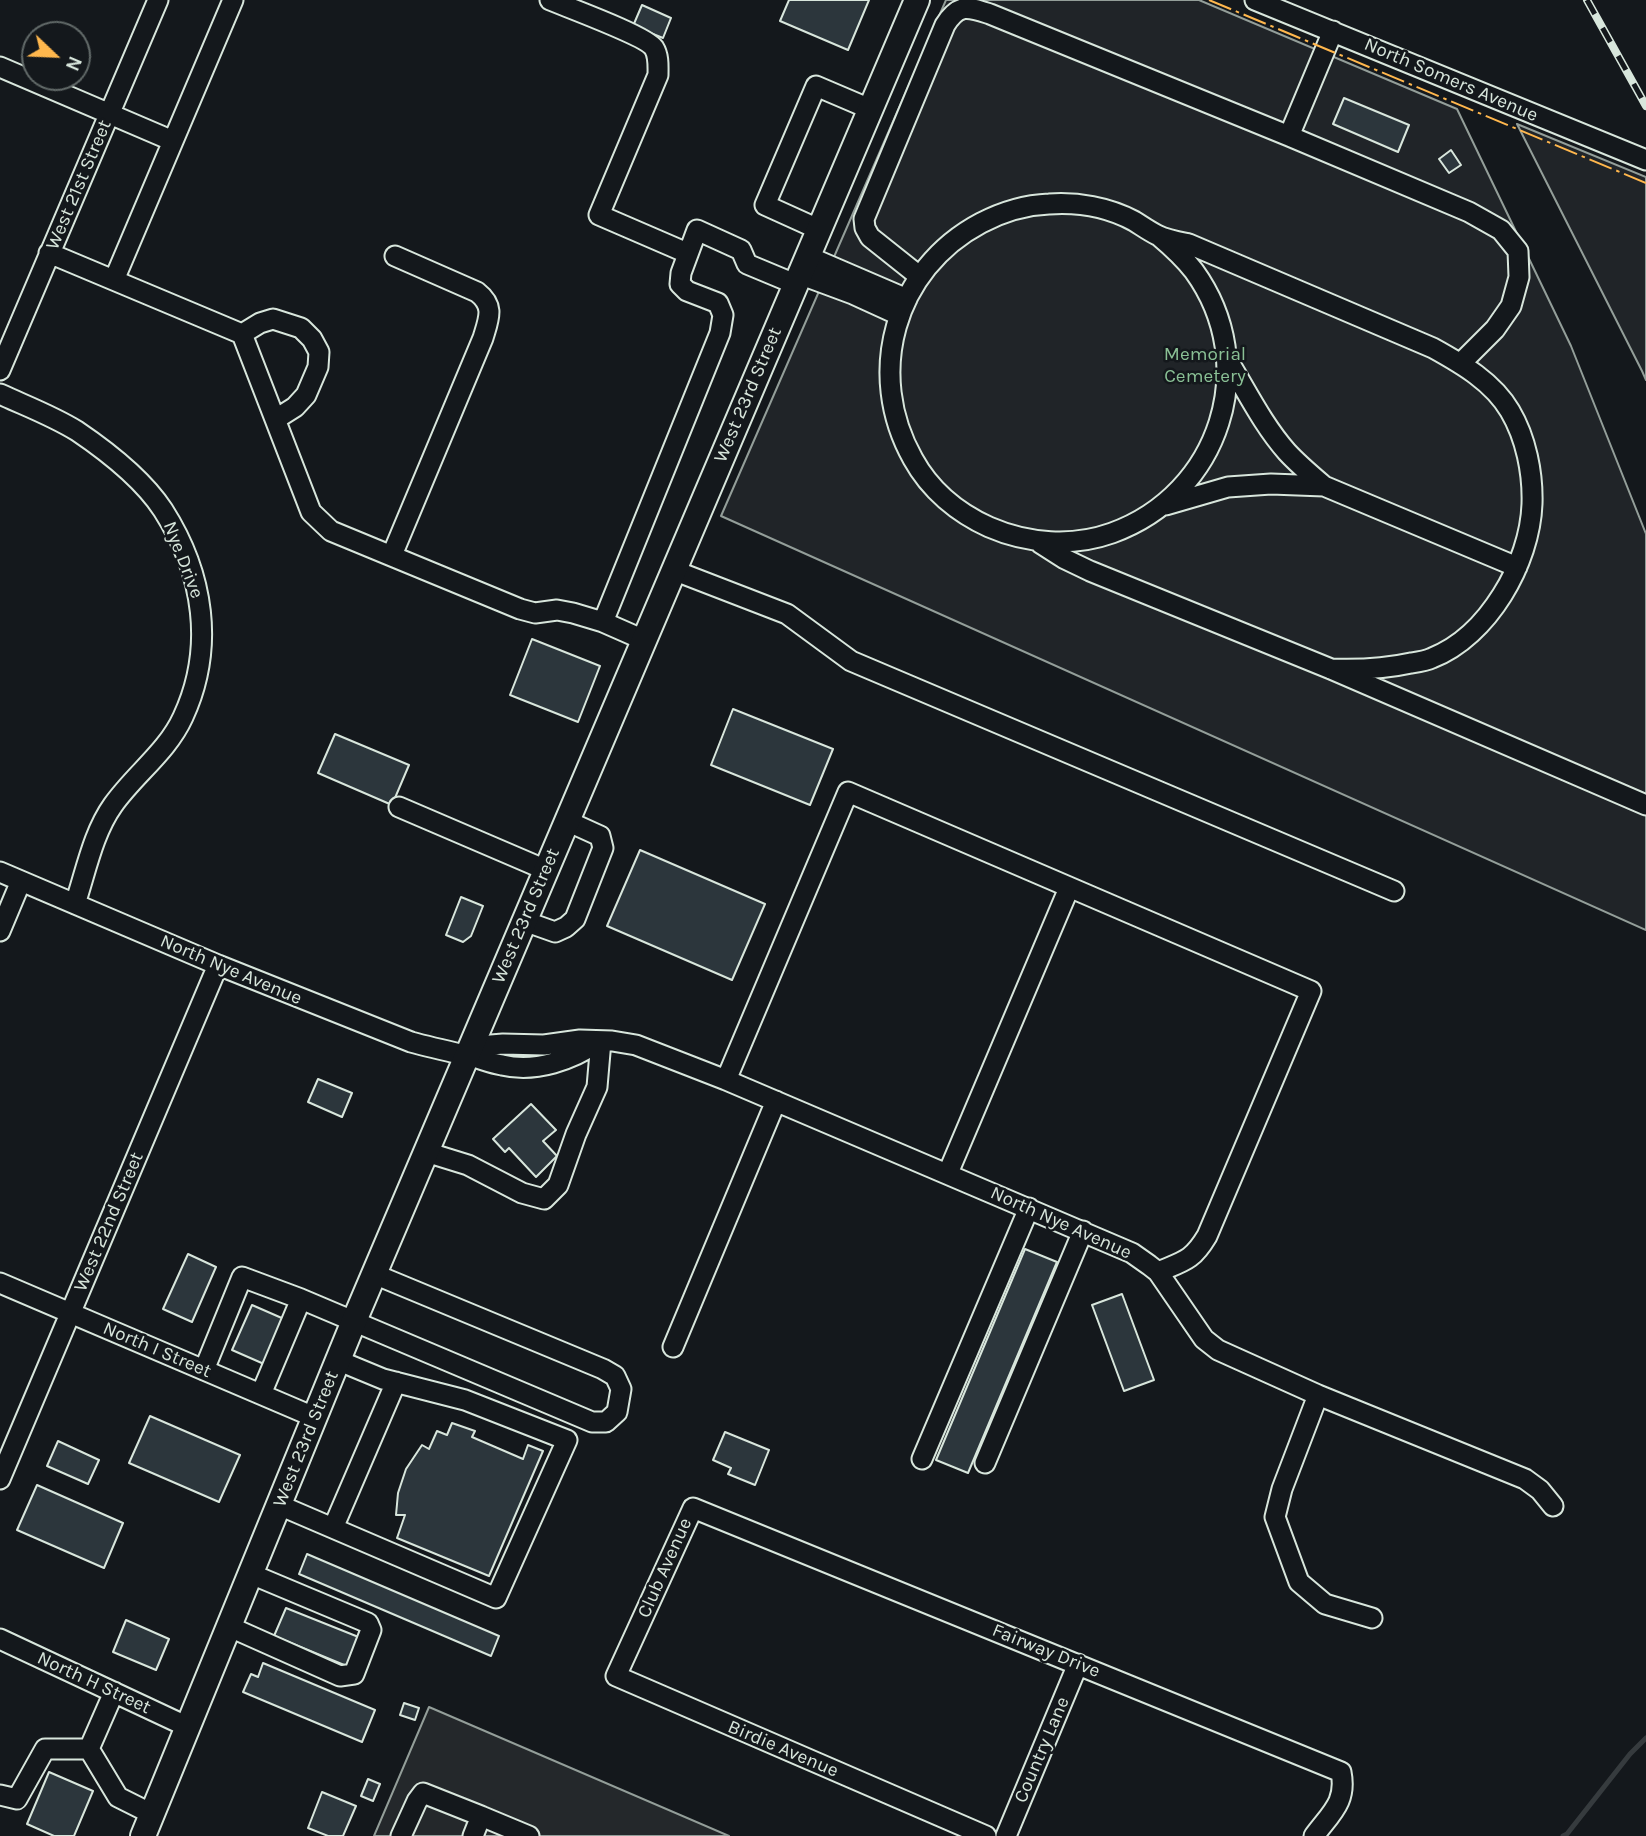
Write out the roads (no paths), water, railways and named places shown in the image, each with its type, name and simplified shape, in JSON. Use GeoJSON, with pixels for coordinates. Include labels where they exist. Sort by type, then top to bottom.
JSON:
{"type":"FeatureCollection","features":[{"type":"Feature","properties":{"kind":"main road","name":"West 23rd Street"},"geometry":{"type":"LineString","coordinates":[[147,1825],[337,1360],[917,0]]}},
{"type":"Feature","properties":{"kind":"street","name":"West 21st Street"},"geometry":{"type":"LineString","coordinates":[[0,370],[158,0]]}},
{"type":"Feature","properties":{"kind":"street"},"geometry":{"type":"LineString","coordinates":[[114,280],[233,0]]}},
{"type":"Feature","properties":{"kind":"street"},"geometry":{"type":"LineString","coordinates":[[550,0],[590,8],[654,48],[658,60],[658,75],[599,215],[687,253]]}},
{"type":"Feature","properties":{"kind":"street","name":"North Somers Avenue"},"geometry":{"type":"LineString","coordinates":[[1255,0],[1646,160]]}},
{"type":"Feature","properties":{"kind":"street"},"geometry":{"type":"LineString","coordinates":[[919,276],[870,237],[864,228],[864,219],[945,25],[959,9],[973,9],[1289,136],[1469,212],[1501,230],[1518,251],[1519,277],[1511,306],[1495,329],[1461,363]]}},
{"type":"Feature","properties":{"kind":"street"},"geometry":{"type":"LineString","coordinates":[[1289,136],[1333,31]]}},
{"type":"Feature","properties":{"kind":"street"},"geometry":{"type":"LineString","coordinates":[[0,67],[173,141]]}},
{"type":"Feature","properties":{"kind":"street"},"geometry":{"type":"LineString","coordinates":[[818,229],[765,205],[811,97],[816,86],[870,109]]}},
{"type":"Feature","properties":{"kind":"street"},"geometry":{"type":"LineString","coordinates":[[1078,204],[1107,210],[1132,220],[1159,236],[1193,270],[1205,288],[1216,311],[1226,357],[1225,400],[1213,440],[1192,476],[1163,506],[1125,528],[1103,536],[1062,542],[1037,541],[1003,533],[956,508],[925,478],[914,462],[899,430],[891,397],[889,375],[893,335],[903,307],[919,276],[945,247],[967,230],[993,216],[1033,205],[1078,204]]}},
{"type":"Feature","properties":{"kind":"street"},"geometry":{"type":"LineString","coordinates":[[603,622],[720,333],[723,315],[718,303],[687,290],[680,284],[687,253],[697,230],[741,250],[747,264],[800,272],[853,294],[903,307]]}},
{"type":"Feature","properties":{"kind":"street"},"geometry":{"type":"LineString","coordinates":[[1159,236],[1216,255],[1433,348],[1461,363],[1488,383],[1510,411],[1524,444],[1531,474],[1532,505],[1527,537],[1517,567],[1485,621],[1432,659],[1368,670],[1331,669]]}},
{"type":"Feature","properties":{"kind":"street"},"geometry":{"type":"LineString","coordinates":[[49,253],[242,334],[311,512],[331,530],[520,610],[535,613],[557,610],[573,613],[603,622],[644,640]]}},
{"type":"Feature","properties":{"kind":"street"},"geometry":{"type":"LineString","coordinates":[[391,555],[483,338],[489,307],[485,298],[477,292],[395,256]]}},
{"type":"Feature","properties":{"kind":"street"},"geometry":{"type":"LineString","coordinates":[[242,334],[273,319],[301,328],[312,339],[319,352],[318,367],[306,395],[295,407],[276,419]]}},
{"type":"Feature","properties":{"kind":"street"},"geometry":{"type":"LineString","coordinates":[[1226,357],[1286,451],[1324,485],[1517,567]]}},
{"type":"Feature","properties":{"kind":"street","name":"Nye Drive"},"geometry":{"type":"LineString","coordinates":[[0,394],[75,429],[107,452],[137,479],[162,508],[179,539],[201,609],[202,653],[194,690],[182,720],[165,746],[113,806],[95,840],[75,904]]}},
{"type":"Feature","properties":{"kind":"street"},"geometry":{"type":"LineString","coordinates":[[1163,506],[1228,487],[1271,484],[1324,485]]}},
{"type":"Feature","properties":{"kind":"street"},"geometry":{"type":"LineString","coordinates":[[1037,541],[1090,571],[1331,669],[1646,804]]}},
{"type":"Feature","properties":{"kind":"street"},"geometry":{"type":"LineString","coordinates":[[673,570],[787,614],[850,661],[1394,891]]}},
{"type":"Feature","properties":{"kind":"street"},"geometry":{"type":"LineString","coordinates":[[726,1080],[848,792],[1311,991],[1208,1236],[1191,1258],[1157,1272]]}},
{"type":"Feature","properties":{"kind":"street"},"geometry":{"type":"LineString","coordinates":[[399,807],[546,870]]}},
{"type":"Feature","properties":{"kind":"street"},"geometry":{"type":"LineString","coordinates":[[524,921],[555,932],[575,919],[603,848],[600,836],[567,821]]}},
{"type":"Feature","properties":{"kind":"street","name":"North Nye Avenue"},"geometry":{"type":"LineString","coordinates":[[0,872],[218,965],[385,1033],[428,1047],[505,1066],[540,1065],[570,1058],[601,1041],[636,1045],[726,1080],[1137,1256],[1157,1272],[1204,1339],[1218,1350],[1318,1395],[1525,1479],[1540,1490],[1553,1506]]}},
{"type":"Feature","properties":{"kind":"street"},"geometry":{"type":"LineString","coordinates":[[0,930],[21,881]]}},
{"type":"Feature","properties":{"kind":"street"},"geometry":{"type":"LineString","coordinates":[[948,1174],[1069,888]]}},
{"type":"Feature","properties":{"kind":"street","name":"West 22nd Street"},"geometry":{"type":"LineString","coordinates":[[0,1479],[218,965]]}},
{"type":"Feature","properties":{"kind":"street"},"geometry":{"type":"LineString","coordinates":[[426,1152],[468,1165],[522,1194],[544,1199],[558,1185],[576,1134],[597,1087],[601,1041]]}},
{"type":"Feature","properties":{"kind":"street"},"geometry":{"type":"LineString","coordinates":[[673,1346],[776,1101]]}},
{"type":"Feature","properties":{"kind":"street"},"geometry":{"type":"LineString","coordinates":[[922,1459],[1029,1208]]}},
{"type":"Feature","properties":{"kind":"street"},"geometry":{"type":"LineString","coordinates":[[985,1463],[1083,1231]]}},
{"type":"Feature","properties":{"kind":"street"},"geometry":{"type":"LineString","coordinates":[[204,1370],[242,1277],[301,1299],[593,1422],[606,1422],[617,1412],[621,1389],[615,1376],[603,1369],[374,1273]]}},
{"type":"Feature","properties":{"kind":"street","name":"North I Street"},"geometry":{"type":"LineString","coordinates":[[0,1283],[314,1417]]}},
{"type":"Feature","properties":{"kind":"street"},"geometry":{"type":"LineString","coordinates":[[261,1394],[301,1299]]}},
{"type":"Feature","properties":{"kind":"street"},"geometry":{"type":"LineString","coordinates":[[279,1505],[496,1598],[567,1440],[465,1400],[396,1382],[337,1360]]}},
{"type":"Feature","properties":{"kind":"street"},"geometry":{"type":"LineString","coordinates":[[333,1528],[396,1382]]}},
{"type":"Feature","properties":{"kind":"street"},"geometry":{"type":"LineString","coordinates":[[1318,1395],[1282,1489],[1275,1517],[1299,1582],[1325,1604],[1372,1618]]}},
{"type":"Feature","properties":{"kind":"street","name":"Club Avenue"},"geometry":{"type":"LineString","coordinates":[[632,1642],[692,1508],[744,1528]]}},
{"type":"Feature","properties":{"kind":"street","name":"Fairway Drive"},"geometry":{"type":"LineString","coordinates":[[744,1528],[1341,1772],[1344,1785],[1341,1800],[1314,1836]]}},
{"type":"Feature","properties":{"kind":"street"},"geometry":{"type":"LineString","coordinates":[[230,1627],[340,1676],[354,1674],[371,1630],[368,1623],[251,1574]]}},
{"type":"Feature","properties":{"kind":"street","name":"North H Street"},"geometry":{"type":"LineString","coordinates":[[0,1639],[188,1727]]}},
{"type":"Feature","properties":{"kind":"street","name":"Birdie Avenue"},"geometry":{"type":"LineString","coordinates":[[632,1642],[616,1676],[986,1836]]}},
{"type":"Feature","properties":{"kind":"street","name":"Country Lane"},"geometry":{"type":"LineString","coordinates":[[1006,1836],[1078,1664]]}},
{"type":"Feature","properties":{"kind":"street"},"geometry":{"type":"LineString","coordinates":[[89,1749],[114,1692]]}},
{"type":"Feature","properties":{"kind":"street"},"geometry":{"type":"LineString","coordinates":[[0,1795],[18,1799],[45,1749],[89,1749]]}},
{"type":"Feature","properties":{"kind":"street"},"geometry":{"type":"LineString","coordinates":[[89,1749],[118,1797],[147,1825]]}},
{"type":"Feature","properties":{"kind":"street"},"geometry":{"type":"LineString","coordinates":[[401,1836],[423,1793],[529,1836]]}},
{"type":"Feature","properties":{"kind":"street"},"geometry":{"type":"LineString","coordinates":[[473,1836],[481,1816]]}},
{"type":"Feature","properties":{"kind":"waterway"},"geometry":{"type":"LineString","coordinates":[[1563,1836],[1646,1738]]}},
{"type":"Feature","properties":{"kind":"railway"},"geometry":{"type":"LineString","coordinates":[[1587,0],[1646,106]]}},
{"type":"Feature","properties":{"kind":"park label","name":"Memorial Cemetery"},"geometry":{"type":"Point","coordinates":[1205,366]}}]}
